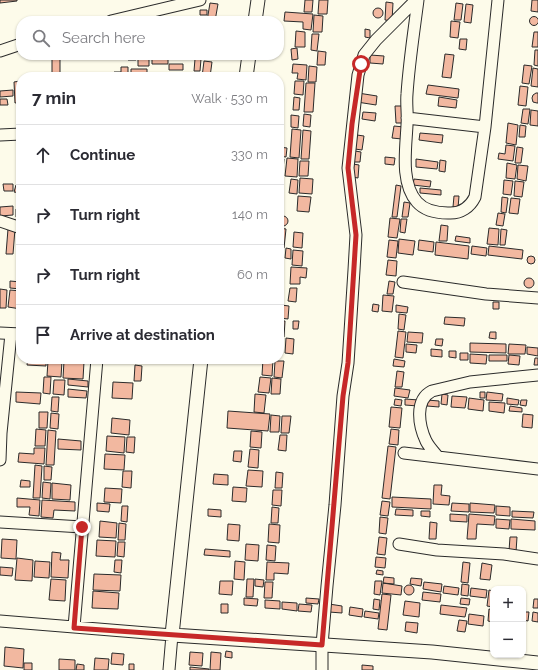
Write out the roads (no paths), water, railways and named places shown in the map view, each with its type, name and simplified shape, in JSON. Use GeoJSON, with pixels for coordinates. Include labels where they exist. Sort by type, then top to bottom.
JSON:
{"type":"FeatureCollection","features":[{"type":"Feature","properties":{"kind":"street"},"geometry":{"type":"LineString","coordinates":[[132,16],[200,0]]}},
{"type":"Feature","properties":{"kind":"street"},"geometry":{"type":"LineString","coordinates":[[256,16],[258,0]]}},
{"type":"Feature","properties":{"kind":"street"},"geometry":{"type":"LineString","coordinates":[[417,0],[407,96],[405,160],[408,182],[412,194],[418,203],[433,212],[451,213],[462,211],[471,205],[475,197],[485,127],[498,0]]}},
{"type":"Feature","properties":{"kind":"street"},"geometry":{"type":"LineString","coordinates":[[322,670],[322,645],[343,396],[348,363],[354,270],[356,235],[348,168],[349,143],[358,75],[364,55],[376,40],[417,0]]}},
{"type":"Feature","properties":{"kind":"street"},"geometry":{"type":"LineString","coordinates":[[0,51],[16,46]]}},
{"type":"Feature","properties":{"kind":"street"},"geometry":{"type":"LineString","coordinates":[[247,72],[248,60]]}},
{"type":"Feature","properties":{"kind":"street"},"geometry":{"type":"LineString","coordinates":[[407,118],[485,127]]}},
{"type":"Feature","properties":{"kind":"street"},"geometry":{"type":"LineString","coordinates":[[0,135],[16,134]]}},
{"type":"Feature","properties":{"kind":"street"},"geometry":{"type":"LineString","coordinates":[[0,221],[16,226]]}},
{"type":"Feature","properties":{"kind":"street"},"geometry":{"type":"LineString","coordinates":[[403,282],[486,294],[538,298]]}},
{"type":"Feature","properties":{"kind":"street"},"geometry":{"type":"LineString","coordinates":[[0,460],[1,433],[11,334]]}},
{"type":"Feature","properties":{"kind":"street"},"geometry":{"type":"LineString","coordinates":[[74,628],[98,364]]}},
{"type":"Feature","properties":{"kind":"street"},"geometry":{"type":"LineString","coordinates":[[168,670],[200,364]]}},
{"type":"Feature","properties":{"kind":"street"},"geometry":{"type":"LineString","coordinates":[[438,457],[427,443],[420,424],[421,402],[428,393],[470,382],[538,375]]}},
{"type":"Feature","properties":{"kind":"street"},"geometry":{"type":"LineString","coordinates":[[404,453],[538,469]]}},
{"type":"Feature","properties":{"kind":"street"},"geometry":{"type":"LineString","coordinates":[[0,522],[82,527]]}},
{"type":"Feature","properties":{"kind":"street"},"geometry":{"type":"LineString","coordinates":[[399,544],[437,550],[504,554],[538,559]]}},
{"type":"Feature","properties":{"kind":"street"},"geometry":{"type":"LineString","coordinates":[[0,621],[74,628],[432,652],[538,662]]}}]}
